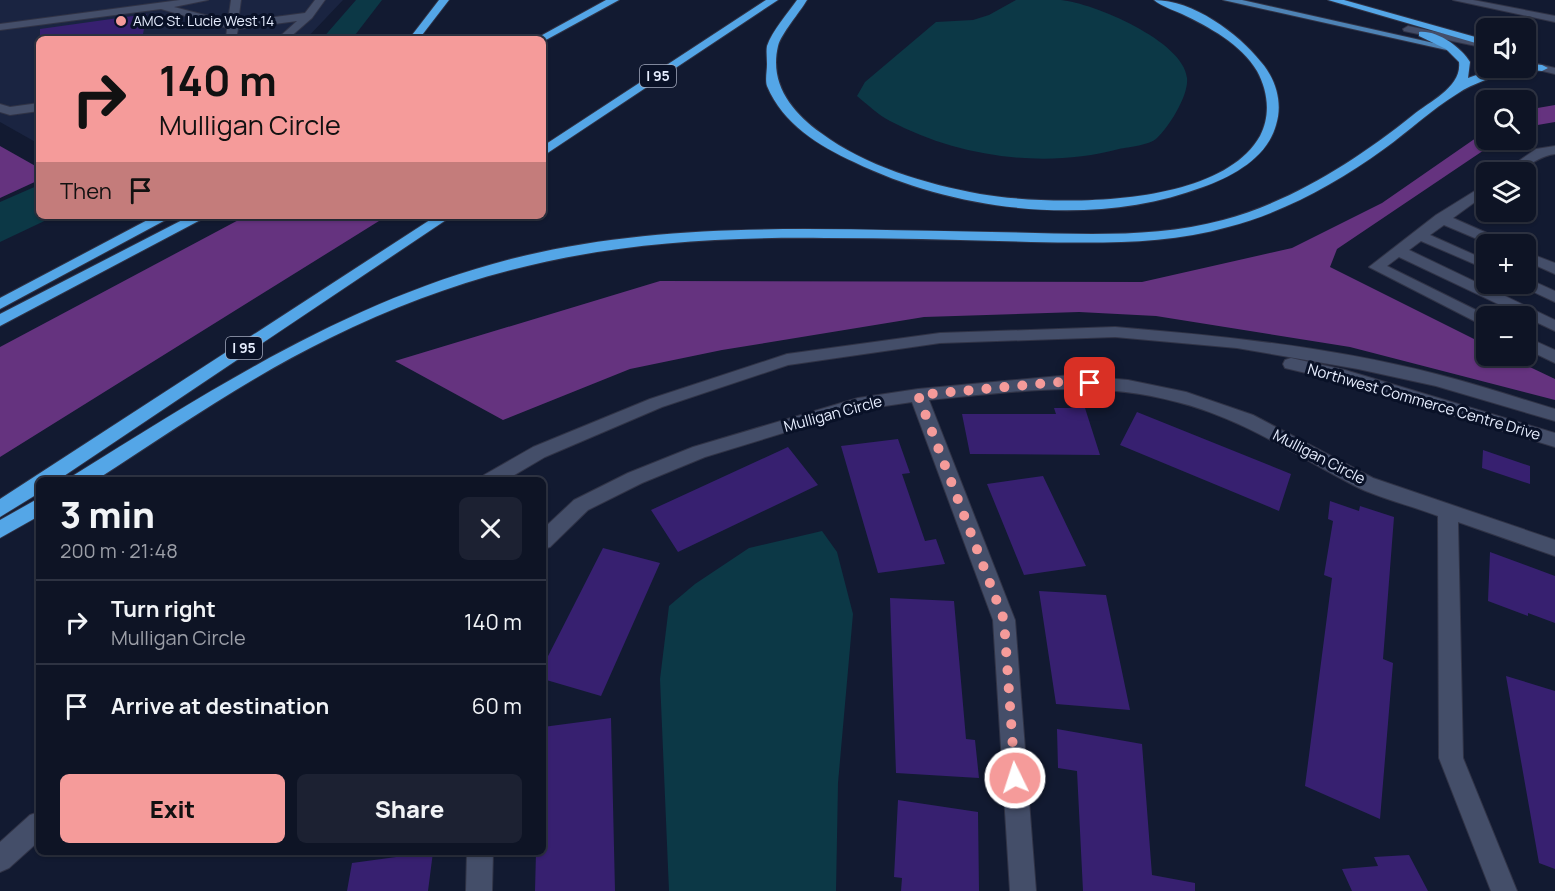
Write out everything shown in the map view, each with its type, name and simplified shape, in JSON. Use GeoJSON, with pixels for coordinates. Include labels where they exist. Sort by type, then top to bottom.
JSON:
{"type":"FeatureCollection","features":[{"type":"Feature","properties":{"kind":"highway"},"geometry":{"type":"LineString","coordinates":[[416,36],[444,0]]}},
{"type":"Feature","properties":{"kind":"highway"},"geometry":{"type":"LineString","coordinates":[[546,36],[614,0]]}},
{"type":"Feature","properties":{"kind":"highway","name":"I 95"},"geometry":{"type":"LineString","coordinates":[[546,150],[773,0]]}},
{"type":"Feature","properties":{"kind":"highway"},"geometry":{"type":"LineString","coordinates":[[802,0],[776,34],[768,59],[769,82],[782,106],[807,130],[846,156],[894,176],[949,192],[1018,203],[1091,205],[1144,199],[1193,187],[1227,173],[1252,156],[1267,136],[1274,113],[1273,92],[1266,76],[1251,57],[1214,27],[1159,0]]}},
{"type":"Feature","properties":{"kind":"highway"},"geometry":{"type":"LineString","coordinates":[[1333,0],[1476,41]]}},
{"type":"Feature","properties":{"kind":"highway"},"geometry":{"type":"LineString","coordinates":[[1408,29],[1451,48],[1463,58],[1466,66],[1464,75],[1454,88]]}},
{"type":"Feature","properties":{"kind":"highway"},"geometry":{"type":"LineString","coordinates":[[1536,64],[1542,68]]}},
{"type":"Feature","properties":{"kind":"highway"},"geometry":{"type":"LineString","coordinates":[[86,477],[261,368],[324,334],[396,302],[484,270],[555,252],[668,237],[807,234],[1071,238],[1160,235],[1201,230],[1274,208],[1305,192],[1379,147],[1454,88],[1476,77]]}},
{"type":"Feature","properties":{"kind":"highway"},"geometry":{"type":"LineString","coordinates":[[0,304],[160,219]]}},
{"type":"Feature","properties":{"kind":"highway"},"geometry":{"type":"LineString","coordinates":[[0,321],[195,219]]}},
{"type":"Feature","properties":{"kind":"highway","name":"I 95"},"geometry":{"type":"LineString","coordinates":[[49,477],[440,219]]}},
{"type":"Feature","properties":{"kind":"highway"},"geometry":{"type":"LineString","coordinates":[[0,509],[36,485]]}},
{"type":"Feature","properties":{"kind":"highway"},"geometry":{"type":"LineString","coordinates":[[0,530],[36,508]]}},
{"type":"Feature","properties":{"kind":"main road"},"geometry":{"type":"LineString","coordinates":[[1228,0],[1451,48]]}},
{"type":"Feature","properties":{"kind":"main road"},"geometry":{"type":"LineString","coordinates":[[1275,0],[1408,29]]}},
{"type":"Feature","properties":{"kind":"street"},"geometry":{"type":"LineString","coordinates":[[101,14],[106,0]]}},
{"type":"Feature","properties":{"kind":"street"},"geometry":{"type":"LineString","coordinates":[[158,6],[173,2],[203,0]]}},
{"type":"Feature","properties":{"kind":"street"},"geometry":{"type":"LineString","coordinates":[[231,36],[236,0]]}},
{"type":"Feature","properties":{"kind":"street"},"geometry":{"type":"LineString","coordinates":[[285,36],[308,16],[320,0]]}},
{"type":"Feature","properties":{"kind":"street"},"geometry":{"type":"LineString","coordinates":[[1458,0],[1555,9]]}},
{"type":"Feature","properties":{"kind":"street"},"geometry":{"type":"LineString","coordinates":[[0,27],[101,14],[145,4],[232,26],[308,16]]}},
{"type":"Feature","properties":{"kind":"street"},"geometry":{"type":"LineString","coordinates":[[1530,7],[1555,19]]}},
{"type":"Feature","properties":{"kind":"street"},"geometry":{"type":"LineString","coordinates":[[1408,29],[1476,42]]}},
{"type":"Feature","properties":{"kind":"street"},"geometry":{"type":"LineString","coordinates":[[1451,48],[1476,54]]}},
{"type":"Feature","properties":{"kind":"street"},"geometry":{"type":"LineString","coordinates":[[1536,59],[1555,60]]}},
{"type":"Feature","properties":{"kind":"street"},"geometry":{"type":"LineString","coordinates":[[1542,68],[1555,70]]}},
{"type":"Feature","properties":{"kind":"street"},"geometry":{"type":"LineString","coordinates":[[0,108],[10,111],[36,107]]}},
{"type":"Feature","properties":{"kind":"street"},"geometry":{"type":"LineString","coordinates":[[1524,162],[1540,152],[1555,150]]}},
{"type":"Feature","properties":{"kind":"street"},"geometry":{"type":"LineString","coordinates":[[1476,195],[1376,267],[1476,317]]}},
{"type":"Feature","properties":{"kind":"street"},"geometry":{"type":"LineString","coordinates":[[1442,218],[1478,234]]}},
{"type":"Feature","properties":{"kind":"street"},"geometry":{"type":"LineString","coordinates":[[1419,235],[1476,261]]}},
{"type":"Feature","properties":{"kind":"street"},"geometry":{"type":"LineString","coordinates":[[1398,251],[1555,327]]}},
{"type":"Feature","properties":{"kind":"street"},"geometry":{"type":"LineString","coordinates":[[1536,260],[1555,269]]}},
{"type":"Feature","properties":{"kind":"street"},"geometry":{"type":"LineString","coordinates":[[1536,288],[1555,297]]}},
{"type":"Feature","properties":{"kind":"street","name":"Northwest Commerce Centre Drive"},"geometry":{"type":"LineString","coordinates":[[496,477],[538,452],[656,403],[787,360],[940,338],[1115,332],[1237,343],[1358,363],[1436,380],[1555,415]]}},
{"type":"Feature","properties":{"kind":"street","name":"Northwest Commerce Centre Drive"},"geometry":{"type":"LineString","coordinates":[[1115,332],[1224,349],[1345,376],[1555,440]]}},
{"type":"Feature","properties":{"kind":"street"},"geometry":{"type":"LineString","coordinates":[[1536,347],[1555,357]]}},
{"type":"Feature","properties":{"kind":"street","name":"Mulligan Circle"},"geometry":{"type":"LineString","coordinates":[[546,538],[581,505],[635,478],[667,465],[858,404],[918,395],[1071,381],[1128,386],[1180,396],[1247,420],[1366,483],[1555,548]]}},
{"type":"Feature","properties":{"kind":"street"},"geometry":{"type":"LineString","coordinates":[[918,395],[1004,620],[1023,891]]}},
{"type":"Feature","properties":{"kind":"street"},"geometry":{"type":"LineString","coordinates":[[1448,513],[1451,758],[1504,891]]}},
{"type":"Feature","properties":{"kind":"street"},"geometry":{"type":"LineString","coordinates":[[0,859],[36,828]]}},
{"type":"Feature","properties":{"kind":"street"},"geometry":{"type":"LineString","coordinates":[[479,891],[480,855]]}},
{"type":"Feature","properties":{"kind":"shaded area"},"geometry":{"type":"Polygon","coordinates":[[[0,0],[343,0],[309,36],[36,36],[36,142],[0,122],[0,0]]]}},
{"type":"Feature","properties":{"kind":"shaded area"},"geometry":{"type":"Polygon","coordinates":[[[356,0],[382,0],[354,36],[325,36],[356,0]]]}},
{"type":"Feature","properties":{"kind":"shaded area"},"geometry":{"type":"Polygon","coordinates":[[[1016,0],[1061,0],[1094,8],[1135,26],[1171,51],[1182,64],[1187,85],[1177,110],[1162,133],[1145,144],[1090,155],[1061,158],[1002,156],[973,151],[916,133],[886,119],[857,96],[865,82],[936,22],[973,20],[989,15],[1016,0]]]}},
{"type":"Feature","properties":{"kind":"shaded area"},"geometry":{"type":"Polygon","coordinates":[[[1555,105],[1555,122],[1536,125],[1536,108],[1555,105]]]}},
{"type":"Feature","properties":{"kind":"shaded area"},"geometry":{"type":"Polygon","coordinates":[[[1476,138],[1476,150],[1484,150],[1337,249],[1330,267],[1476,340],[1476,366],[1528,366],[1555,379],[1555,400],[1350,347],[1156,316],[1079,312],[924,317],[722,350],[630,369],[503,420],[395,361],[660,281],[1142,282],[1292,248],[1382,203],[1476,138]]]}},
{"type":"Feature","properties":{"kind":"shaded area"},"geometry":{"type":"Polygon","coordinates":[[[0,146],[36,166],[36,181],[0,198],[0,146]]]}},
{"type":"Feature","properties":{"kind":"shaded area"},"geometry":{"type":"Polygon","coordinates":[[[36,186],[36,219],[49,219],[0,242],[0,202],[36,186]]]}},
{"type":"Feature","properties":{"kind":"shaded area"},"geometry":{"type":"Polygon","coordinates":[[[240,219],[382,219],[0,457],[0,347],[240,219]]]}},
{"type":"Feature","properties":{"kind":"shaded area"},"geometry":{"type":"Polygon","coordinates":[[[822,531],[837,552],[853,614],[838,783],[836,891],[669,891],[660,679],[669,606],[695,584],[749,548],[822,531]]]}},
{"type":"Feature","properties":{"kind":"building","name":"AMC St. Lucie West 14"},"geometry":{"type":"Polygon","coordinates":[[[147,14],[143,36],[40,36],[40,29],[147,14]]]}},
{"type":"Feature","properties":{"kind":"building"},"geometry":{"type":"Polygon","coordinates":[[[1054,408],[1085,408],[1100,455],[970,454],[962,414],[1056,414],[1054,408]]]}},
{"type":"Feature","properties":{"kind":"building"},"geometry":{"type":"Polygon","coordinates":[[[1137,412],[1291,474],[1279,511],[1120,445],[1137,412]]]}},
{"type":"Feature","properties":{"kind":"building"},"geometry":{"type":"Polygon","coordinates":[[[898,439],[910,473],[902,474],[925,541],[936,539],[945,564],[878,573],[841,446],[898,439]]]}},
{"type":"Feature","properties":{"kind":"building"},"geometry":{"type":"Polygon","coordinates":[[[788,447],[818,485],[678,552],[651,510],[788,447]]]}},
{"type":"Feature","properties":{"kind":"building"},"geometry":{"type":"Polygon","coordinates":[[[1483,450],[1530,466],[1530,484],[1482,468],[1483,450]]]}},
{"type":"Feature","properties":{"kind":"building"},"geometry":{"type":"Polygon","coordinates":[[[1043,476],[1086,566],[1024,575],[987,484],[1043,476]]]}},
{"type":"Feature","properties":{"kind":"building"},"geometry":{"type":"Polygon","coordinates":[[[1330,501],[1359,511],[1360,506],[1394,517],[1383,659],[1393,663],[1380,819],[1305,786],[1332,578],[1324,575],[1333,521],[1328,519],[1330,501]]]}},
{"type":"Feature","properties":{"kind":"building"},"geometry":{"type":"Polygon","coordinates":[[[603,548],[660,563],[601,696],[546,680],[546,660],[603,548]]]}},
{"type":"Feature","properties":{"kind":"building"},"geometry":{"type":"Polygon","coordinates":[[[1490,552],[1555,576],[1555,623],[1488,601],[1490,552]]]}},
{"type":"Feature","properties":{"kind":"building"},"geometry":{"type":"Polygon","coordinates":[[[1039,591],[1106,595],[1130,710],[1056,704],[1039,591]]]}},
{"type":"Feature","properties":{"kind":"building"},"geometry":{"type":"Polygon","coordinates":[[[890,598],[954,601],[966,739],[975,740],[979,778],[896,773],[890,598]]]}},
{"type":"Feature","properties":{"kind":"building"},"geometry":{"type":"Polygon","coordinates":[[[1506,676],[1555,691],[1555,869],[1539,863],[1506,676]]]}},
{"type":"Feature","properties":{"kind":"building"},"geometry":{"type":"Polygon","coordinates":[[[611,718],[615,891],[535,891],[536,855],[546,855],[546,727],[611,718]]]}},
{"type":"Feature","properties":{"kind":"building"},"geometry":{"type":"Polygon","coordinates":[[[1057,729],[1142,744],[1152,875],[1195,883],[1195,891],[1083,891],[1077,771],[1058,768],[1057,729]]]}},
{"type":"Feature","properties":{"kind":"building"},"geometry":{"type":"Polygon","coordinates":[[[898,800],[978,812],[979,891],[901,891],[902,878],[894,877],[898,800]]]}},
{"type":"Feature","properties":{"kind":"building"},"geometry":{"type":"Polygon","coordinates":[[[411,855],[433,855],[428,891],[347,891],[352,863],[411,855]]]}},
{"type":"Feature","properties":{"kind":"building"},"geometry":{"type":"Polygon","coordinates":[[[1409,855],[1428,891],[1352,891],[1342,869],[1378,866],[1374,857],[1409,855]]]}},
{"type":"Feature","properties":{"kind":"place","name":"AMC St. Lucie West 14"},"geometry":{"type":"Point","coordinates":[121,21]}},
{"type":"Feature","properties":{"kind":"route"},"geometry":{"type":"LineString","coordinates":[[1015,778],[1004,620],[918,395],[1071,381],[1090,383]]}}]}
